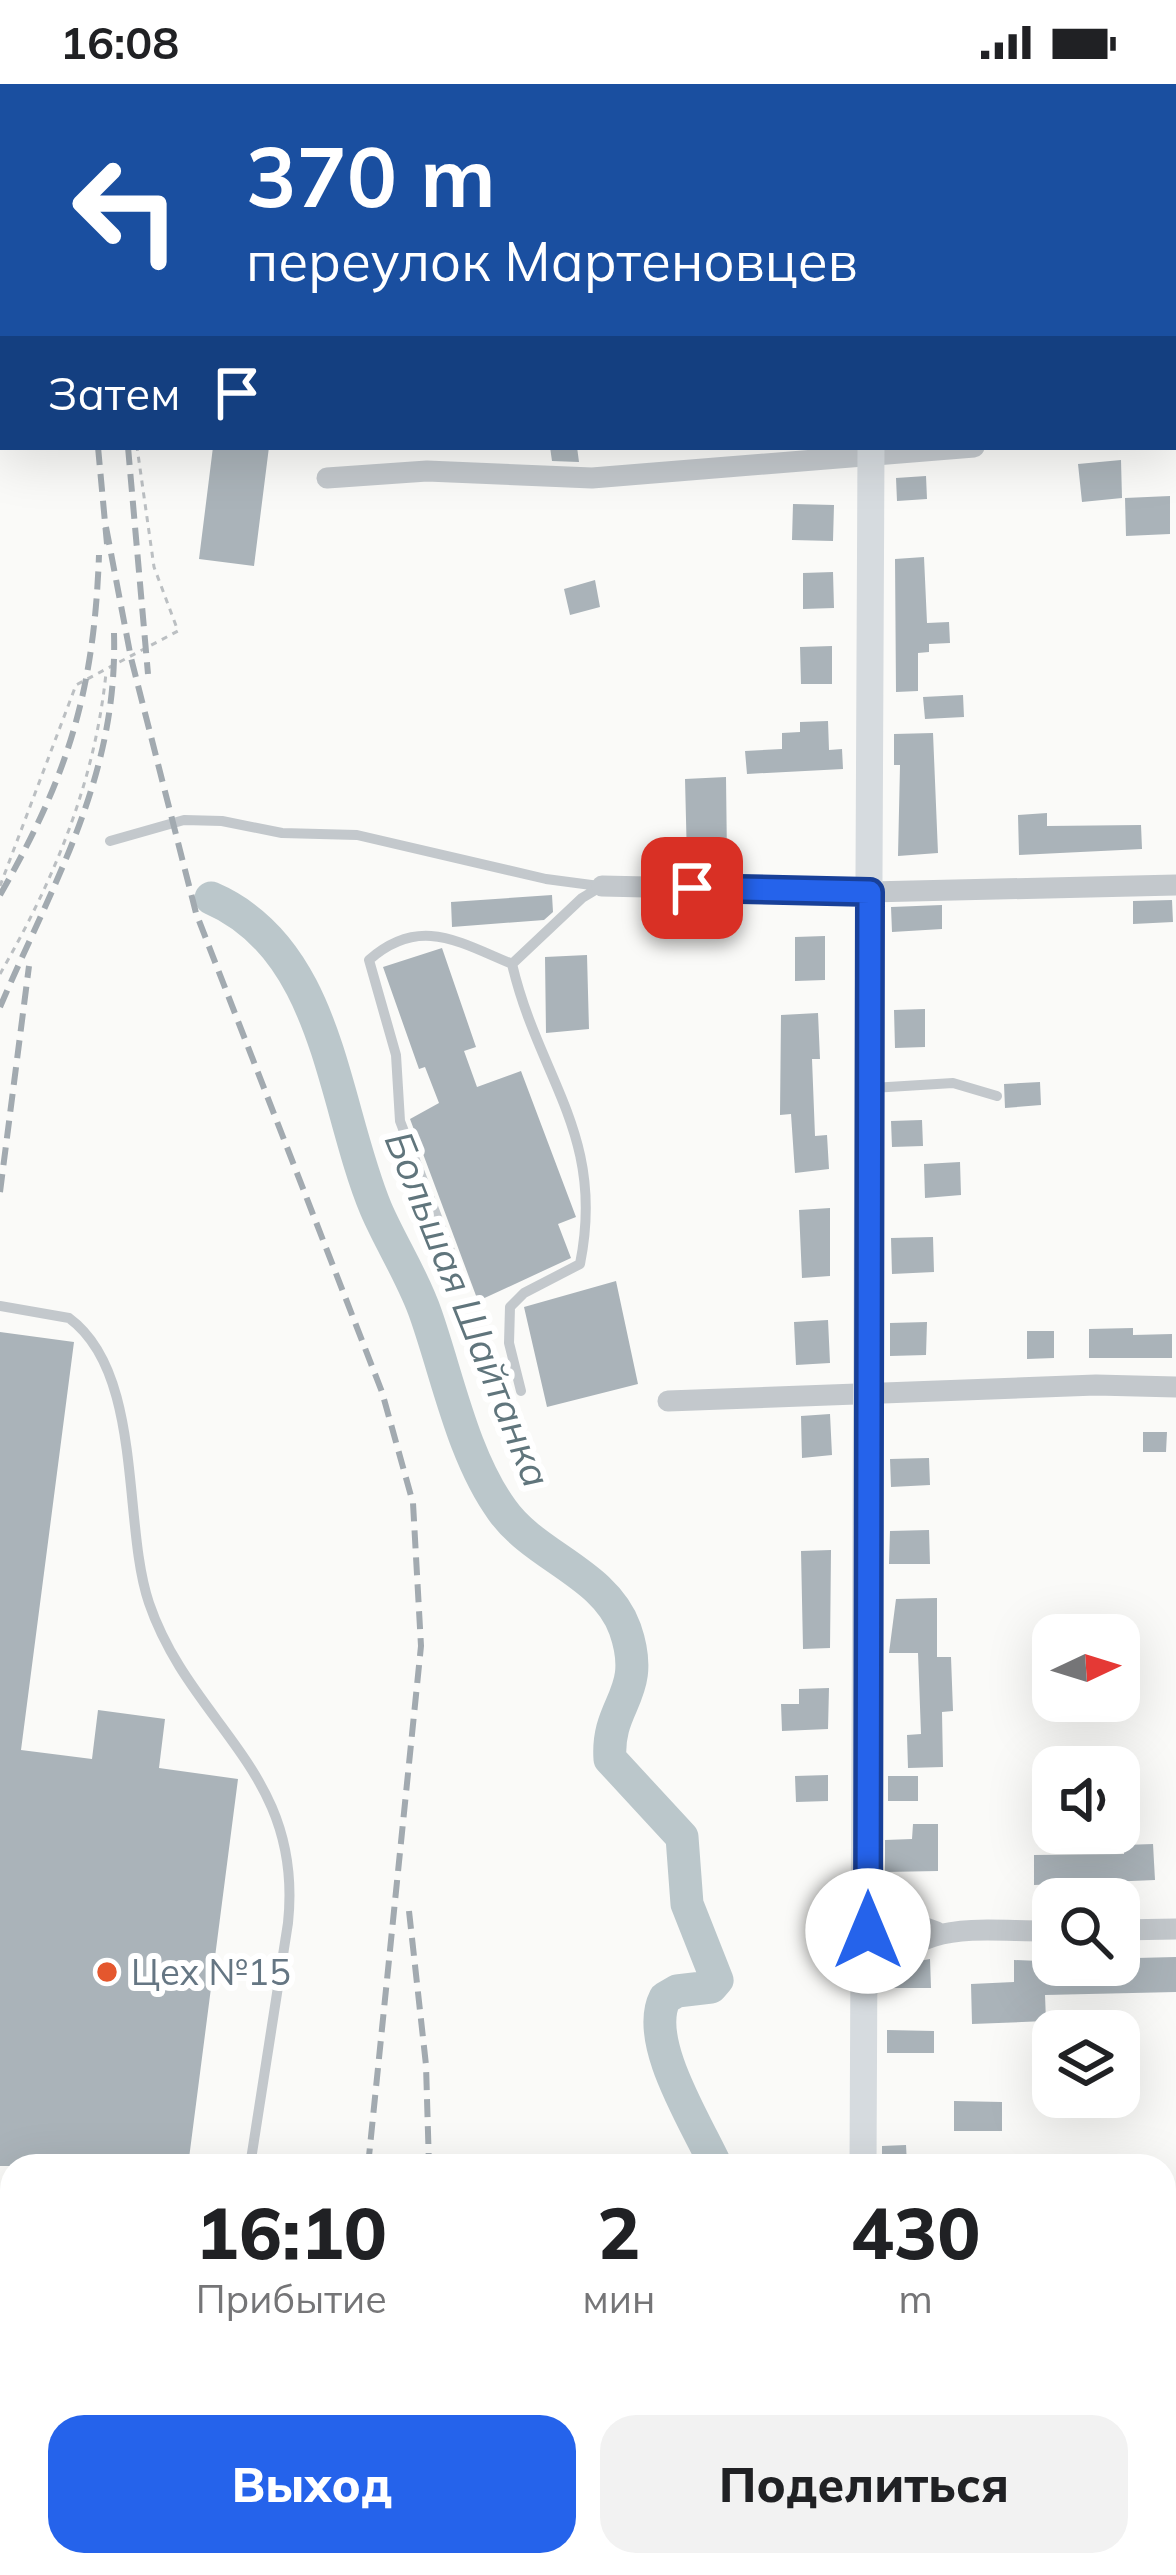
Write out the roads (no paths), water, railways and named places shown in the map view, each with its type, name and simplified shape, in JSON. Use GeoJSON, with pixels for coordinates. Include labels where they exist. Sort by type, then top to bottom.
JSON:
{"type":"FeatureCollection","features":[{"type":"Feature","properties":{"kind":"street"},"geometry":{"type":"LineString","coordinates":[[327,478],[427,471],[592,478],[871,451],[868,1907],[863,2154]]}},
{"type":"Feature","properties":{"kind":"street"},"geometry":{"type":"LineString","coordinates":[[602,886],[870,892],[1176,885]]}},
{"type":"Feature","properties":{"kind":"street"},"geometry":{"type":"LineString","coordinates":[[668,1401],[1096,1384],[1176,1387]]}},
{"type":"Feature","properties":{"kind":"street"},"geometry":{"type":"LineString","coordinates":[[868,1907],[937,1932]]}},
{"type":"Feature","properties":{"kind":"street"},"geometry":{"type":"LineString","coordinates":[[1140,1930],[1176,1929]]}},
{"type":"Feature","properties":{"kind":"street"},"geometry":{"type":"LineString","coordinates":[[866,1991],[885,1963],[908,1943],[937,1932],[1032,1931]]}},
{"type":"Feature","properties":{"kind":"lane"},"geometry":{"type":"LineString","coordinates":[[110,841],[184,820],[223,821],[282,832],[357,835],[546,879],[602,886]]}},
{"type":"Feature","properties":{"kind":"lane"},"geometry":{"type":"LineString","coordinates":[[512,964],[602,886]]}},
{"type":"Feature","properties":{"kind":"lane"},"geometry":{"type":"LineString","coordinates":[[458,1269],[400,1121],[396,1055],[369,960],[391,941],[418,932],[512,964]]}},
{"type":"Feature","properties":{"kind":"lane"},"geometry":{"type":"LineString","coordinates":[[512,964],[524,1013],[564,1091],[584,1159],[589,1220],[580,1264],[524,1293],[510,1307],[508,1343],[521,1391]]}},
{"type":"Feature","properties":{"kind":"lane"},"geometry":{"type":"LineString","coordinates":[[869,1088],[952,1083],[997,1096]]}},
{"type":"Feature","properties":{"kind":"lane"},"geometry":{"type":"LineString","coordinates":[[0,1306],[69,1318],[100,1358],[126,1438],[138,1560],[150,1607],[172,1654],[256,1772],[286,1850],[292,1886],[288,1923],[252,2154]]}},
{"type":"Feature","properties":{"kind":"waterway","name":"Большая Шайтанка"},"geometry":{"type":"LineString","coordinates":[[211,898],[250,922],[280,953],[303,991],[336,1077],[376,1209],[421,1302],[488,1489],[532,1541],[602,1593],[625,1629],[632,1669],[610,1740],[610,1759],[682,1837],[687,1904],[717,1980],[711,1987],[677,1991],[665,1998],[661,2036],[675,2082],[710,2154]]}},
{"type":"Feature","properties":{"kind":"railway"},"geometry":{"type":"LineString","coordinates":[[98,450],[107,544]]}},
{"type":"Feature","properties":{"kind":"railway"},"geometry":{"type":"LineString","coordinates":[[128,450],[148,674]]}},
{"type":"Feature","properties":{"kind":"railway"},"geometry":{"type":"LineString","coordinates":[[106,527],[131,658],[196,913],[382,1392],[413,1503],[421,1646],[369,2154]]}},
{"type":"Feature","properties":{"kind":"railway"},"geometry":{"type":"LineString","coordinates":[[0,895],[43,811],[73,732],[91,649],[99,555]]}},
{"type":"Feature","properties":{"kind":"railway"},"geometry":{"type":"LineString","coordinates":[[0,1007],[61,871],[94,781],[112,685],[114,633]]}},
{"type":"Feature","properties":{"kind":"railway"},"geometry":{"type":"LineString","coordinates":[[0,1192],[29,966]]}},
{"type":"Feature","properties":{"kind":"railway"},"geometry":{"type":"LineString","coordinates":[[409,1911],[426,2065],[429,2154]]}},
{"type":"Feature","properties":{"kind":"place","name":"Цех №15"},"geometry":{"type":"Point","coordinates":[107,1972]}}]}
